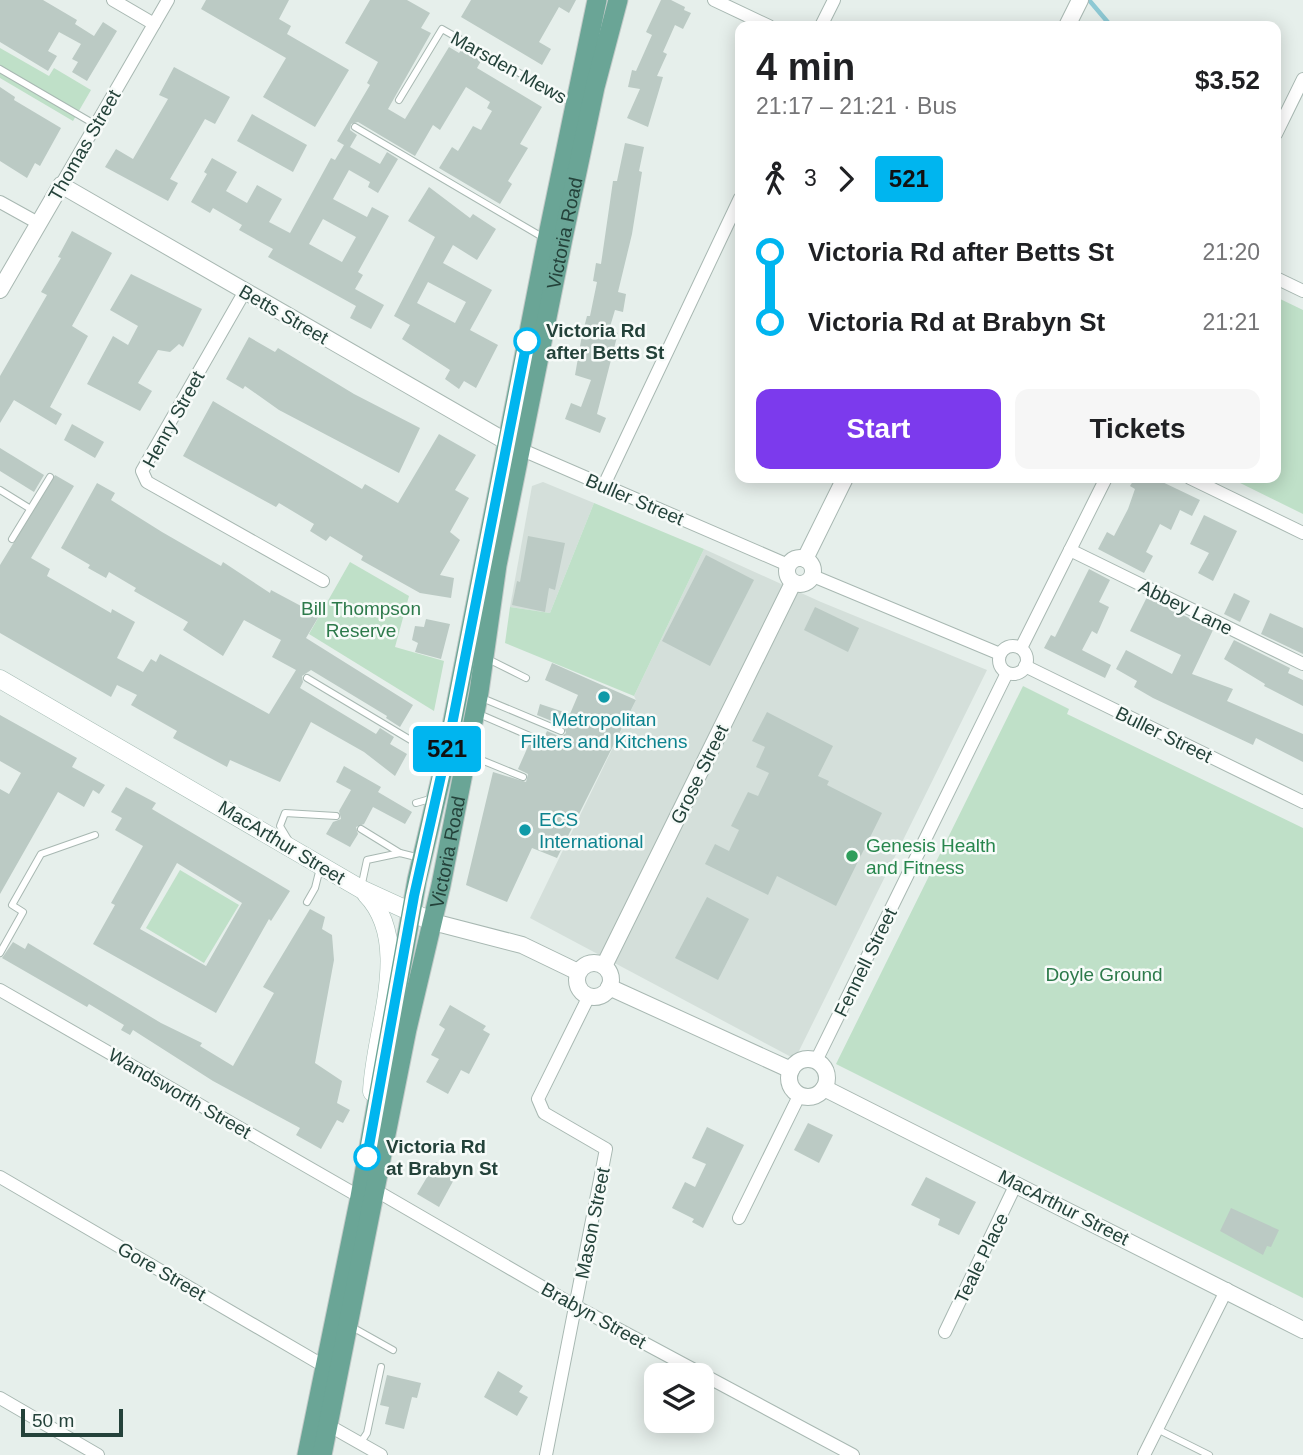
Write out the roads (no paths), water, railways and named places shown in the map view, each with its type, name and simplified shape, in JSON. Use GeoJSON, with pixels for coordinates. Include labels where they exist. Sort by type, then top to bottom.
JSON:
{"type":"FeatureCollection","features":[{"type":"Feature","properties":{"kind":"main road","name":"Victoria Road"},"geometry":{"type":"LineString","coordinates":[[307,1455],[324,1366],[433,922],[484,657],[547,240],[597,0]]}},
{"type":"Feature","properties":{"kind":"main road","name":"Victoria Road"},"geometry":{"type":"LineString","coordinates":[[322,1455],[347,1325],[367,1194],[371,1138],[410,913],[592,100],[618,0]]}},
{"type":"Feature","properties":{"kind":"main road","name":"MacArthur Street"},"geometry":{"type":"LineString","coordinates":[[0,679],[361,889],[433,922]]}},
{"type":"Feature","properties":{"kind":"main road"},"geometry":{"type":"LineString","coordinates":[[361,889],[375,905],[385,925],[391,961],[373,1062],[371,1138]]}},
{"type":"Feature","properties":{"kind":"street"},"geometry":{"type":"LineString","coordinates":[[113,0],[154,24]]}},
{"type":"Feature","properties":{"kind":"street","name":"Thomas Street"},"geometry":{"type":"LineString","coordinates":[[0,290],[168,0]]}},
{"type":"Feature","properties":{"kind":"street"},"geometry":{"type":"LineString","coordinates":[[714,0],[758,21]]}},
{"type":"Feature","properties":{"kind":"street"},"geometry":{"type":"LineString","coordinates":[[824,21],[834,0]]}},
{"type":"Feature","properties":{"kind":"street"},"geometry":{"type":"LineString","coordinates":[[1070,21],[1080,0]]}},
{"type":"Feature","properties":{"kind":"street"},"geometry":{"type":"LineString","coordinates":[[1281,124],[1303,79]]}},
{"type":"Feature","properties":{"kind":"street","name":"Betts Street"},"geometry":{"type":"LineString","coordinates":[[61,186],[514,445]]}},
{"type":"Feature","properties":{"kind":"street"},"geometry":{"type":"LineString","coordinates":[[0,202],[38,223]]}},
{"type":"Feature","properties":{"kind":"street"},"geometry":{"type":"LineString","coordinates":[[604,485],[735,209]]}},
{"type":"Feature","properties":{"kind":"street"},"geometry":{"type":"LineString","coordinates":[[1281,280],[1303,291]]}},
{"type":"Feature","properties":{"kind":"street","name":"Henry Street"},"geometry":{"type":"LineString","coordinates":[[245,291],[142,471],[147,482],[323,581]]}},
{"type":"Feature","properties":{"kind":"street","name":"Buller Street"},"geometry":{"type":"LineString","coordinates":[[514,445],[788,565]]}},
{"type":"Feature","properties":{"kind":"street"},"geometry":{"type":"LineString","coordinates":[[805,559],[843,483]]}},
{"type":"Feature","properties":{"kind":"street"},"geometry":{"type":"LineString","coordinates":[[1021,648],[1104,483]]}},
{"type":"Feature","properties":{"kind":"street"},"geometry":{"type":"LineString","coordinates":[[1200,483],[1303,533]]}},
{"type":"Feature","properties":{"kind":"street","name":"Abbey Lane"},"geometry":{"type":"LineString","coordinates":[[1070,550],[1303,664]]}},
{"type":"Feature","properties":{"kind":"street"},"geometry":{"type":"LineString","coordinates":[[797,558],[805,559],[811,564],[813,576],[804,584],[793,583],[786,573],[788,565],[797,558]]}},
{"type":"Feature","properties":{"kind":"street"},"geometry":{"type":"LineString","coordinates":[[813,576],[1000,654]]}},
{"type":"Feature","properties":{"kind":"street","name":"Grose Street"},"geometry":{"type":"LineString","coordinates":[[604,966],[793,583]]}},
{"type":"Feature","properties":{"kind":"street"},"geometry":{"type":"LineString","coordinates":[[1009,647],[1021,648],[1027,656],[1026,666],[1018,674],[1007,673],[999,665],[1000,654],[1009,647]]}},
{"type":"Feature","properties":{"kind":"street","name":"Buller Street"},"geometry":{"type":"LineString","coordinates":[[1026,666],[1303,802]]}},
{"type":"Feature","properties":{"kind":"street","name":"Fennell Street"},"geometry":{"type":"LineString","coordinates":[[816,1061],[1007,673]]}},
{"type":"Feature","properties":{"kind":"street","name":"MacArthur Street"},"geometry":{"type":"LineString","coordinates":[[433,922],[522,945],[578,972]]}},
{"type":"Feature","properties":{"kind":"street"},"geometry":{"type":"LineString","coordinates":[[587,964],[604,966],[610,975],[609,987],[601,995],[589,996],[579,989],[578,972],[587,964]]}},
{"type":"Feature","properties":{"kind":"street"},"geometry":{"type":"LineString","coordinates":[[609,987],[791,1070]]}},
{"type":"Feature","properties":{"kind":"street","name":"Wandsworth Street"},"geometry":{"type":"LineString","coordinates":[[0,990],[367,1194]]}},
{"type":"Feature","properties":{"kind":"street","name":"Mason Street"},"geometry":{"type":"LineString","coordinates":[[546,1455],[606,1149],[544,1113],[538,1099],[589,996]]}},
{"type":"Feature","properties":{"kind":"street"},"geometry":{"type":"LineString","coordinates":[[799,1061],[816,1061],[826,1076],[824,1088],[811,1097],[799,1096],[790,1084],[791,1070],[799,1061]]}},
{"type":"Feature","properties":{"kind":"street","name":"MacArthur Street"},"geometry":{"type":"LineString","coordinates":[[824,1088],[1303,1329]]}},
{"type":"Feature","properties":{"kind":"street"},"geometry":{"type":"LineString","coordinates":[[739,1218],[799,1096]]}},
{"type":"Feature","properties":{"kind":"street","name":"Gore Street"},"geometry":{"type":"LineString","coordinates":[[0,1177],[324,1366]]}},
{"type":"Feature","properties":{"kind":"street","name":"Teale Place"},"geometry":{"type":"LineString","coordinates":[[945,1332],[1016,1184]]}},
{"type":"Feature","properties":{"kind":"street","name":"Brabyn Street"},"geometry":{"type":"LineString","coordinates":[[367,1194],[853,1455]]}},
{"type":"Feature","properties":{"kind":"street"},"geometry":{"type":"LineString","coordinates":[[1144,1455],[1227,1289]]}},
{"type":"Feature","properties":{"kind":"street"},"geometry":{"type":"LineString","coordinates":[[0,1398],[97,1455]]}},
{"type":"Feature","properties":{"kind":"street"},"geometry":{"type":"LineString","coordinates":[[328,1425],[380,1455]]}},
{"type":"Feature","properties":{"kind":"lane","name":"Marsden Mews"},"geometry":{"type":"LineString","coordinates":[[399,100],[442,29],[575,104]]}},
{"type":"Feature","properties":{"kind":"lane"},"geometry":{"type":"LineString","coordinates":[[0,69],[96,125]]}},
{"type":"Feature","properties":{"kind":"lane"},"geometry":{"type":"LineString","coordinates":[[355,127],[547,240]]}},
{"type":"Feature","properties":{"kind":"lane"},"geometry":{"type":"LineString","coordinates":[[12,539],[50,477]]}},
{"type":"Feature","properties":{"kind":"lane"},"geometry":{"type":"LineString","coordinates":[[0,490],[29,508]]}},
{"type":"Feature","properties":{"kind":"lane"},"geometry":{"type":"LineString","coordinates":[[484,657],[526,678]]}},
{"type":"Feature","properties":{"kind":"lane"},"geometry":{"type":"LineString","coordinates":[[307,678],[445,761]]}},
{"type":"Feature","properties":{"kind":"lane"},"geometry":{"type":"LineString","coordinates":[[476,704],[561,731]]}},
{"type":"Feature","properties":{"kind":"lane"},"geometry":{"type":"LineString","coordinates":[[476,704],[532,737]]}},
{"type":"Feature","properties":{"kind":"lane"},"geometry":{"type":"LineString","coordinates":[[466,754],[523,777]]}},
{"type":"Feature","properties":{"kind":"lane"},"geometry":{"type":"LineString","coordinates":[[416,803],[436,797]]}},
{"type":"Feature","properties":{"kind":"lane"},"geometry":{"type":"LineString","coordinates":[[296,852],[280,826],[285,814],[336,816]]}},
{"type":"Feature","properties":{"kind":"lane"},"geometry":{"type":"LineString","coordinates":[[361,829],[400,853],[422,858]]}},
{"type":"Feature","properties":{"kind":"lane"},"geometry":{"type":"LineString","coordinates":[[0,953],[23,912],[12,905],[41,854],[96,835]]}},
{"type":"Feature","properties":{"kind":"lane"},"geometry":{"type":"LineString","coordinates":[[361,889],[367,860],[400,853]]}},
{"type":"Feature","properties":{"kind":"lane"},"geometry":{"type":"LineString","coordinates":[[307,902],[315,888],[321,866]]}},
{"type":"Feature","properties":{"kind":"lane"},"geometry":{"type":"LineString","coordinates":[[347,1325],[393,1350]]}},
{"type":"Feature","properties":{"kind":"lane"},"geometry":{"type":"LineString","coordinates":[[360,1443],[367,1433],[382,1367]]}},
{"type":"Feature","properties":{"kind":"lane"},"geometry":{"type":"LineString","coordinates":[[1157,1429],[1209,1455]]}},
{"type":"Feature","properties":{"kind":"waterway"},"geometry":{"type":"LineString","coordinates":[[1089,0],[1107,21]]}},
{"type":"Feature","properties":{"kind":"place","name":"Victoria Rd after Betts St"},"geometry":{"type":"Point","coordinates":[527,341]}},
{"type":"Feature","properties":{"kind":"place","name":"Metropolitan Filters and Kitchens"},"geometry":{"type":"Point","coordinates":[604,697]}},
{"type":"Feature","properties":{"kind":"place","name":"ECS International"},"geometry":{"type":"Point","coordinates":[525,830]}},
{"type":"Feature","properties":{"kind":"place","name":"Genesis Health and Fitness"},"geometry":{"type":"Point","coordinates":[852,856]}},
{"type":"Feature","properties":{"kind":"place","name":"Victoria Rd at Brabyn St"},"geometry":{"type":"Point","coordinates":[367,1157]}},
{"type":"Feature","properties":{"kind":"park label","name":"Bill Thompson Reserve"},"geometry":{"type":"Point","coordinates":[361,619]}},
{"type":"Feature","properties":{"kind":"park label","name":"Doyle Ground"},"geometry":{"type":"Point","coordinates":[1104,974]}}]}
